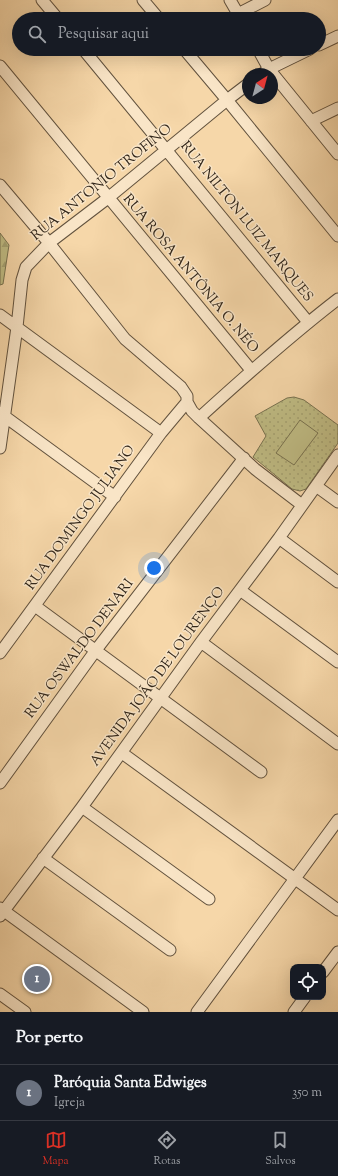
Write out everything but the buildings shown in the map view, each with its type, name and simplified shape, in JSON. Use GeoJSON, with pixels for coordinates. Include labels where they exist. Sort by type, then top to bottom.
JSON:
{"type":"FeatureCollection","features":[{"type":"Feature","properties":{"kind":"street"},"geometry":{"type":"LineString","coordinates":[[42,0],[52,12]]}},
{"type":"Feature","properties":{"kind":"street"},"geometry":{"type":"LineString","coordinates":[[143,0],[153,12]]}},
{"type":"Feature","properties":{"kind":"street"},"geometry":{"type":"LineString","coordinates":[[230,0],[237,12]]}},
{"type":"Feature","properties":{"kind":"street"},"geometry":{"type":"LineString","coordinates":[[246,12],[265,0]]}},
{"type":"Feature","properties":{"kind":"street"},"geometry":{"type":"LineString","coordinates":[[326,42],[338,36]]}},
{"type":"Feature","properties":{"kind":"street","name":"RUA NILTON LUIZ MARQUES"},"geometry":{"type":"LineString","coordinates":[[89,56],[308,322]]}},
{"type":"Feature","properties":{"kind":"street"},"geometry":{"type":"LineString","coordinates":[[190,56],[338,236]]}},
{"type":"Feature","properties":{"kind":"street"},"geometry":{"type":"LineString","coordinates":[[260,56],[264,68]]}},
{"type":"Feature","properties":{"kind":"street"},"geometry":{"type":"LineString","coordinates":[[271,68],[296,56]]}},
{"type":"Feature","properties":{"kind":"street","name":"RUA ROSA ANTÔNIA O. NÉO"},"geometry":{"type":"LineString","coordinates":[[0,66],[251,370]]}},
{"type":"Feature","properties":{"kind":"street"},"geometry":{"type":"LineString","coordinates":[[278,85],[311,121],[338,154]]}},
{"type":"Feature","properties":{"kind":"street","name":"RUA ANTONIO TROFINO"},"geometry":{"type":"LineString","coordinates":[[0,448],[2,414],[17,328],[23,275],[26,267],[49,243],[108,198],[242,89]]}},
{"type":"Feature","properties":{"kind":"street"},"geometry":{"type":"LineString","coordinates":[[311,121],[338,108]]}},
{"type":"Feature","properties":{"kind":"street"},"geometry":{"type":"LineString","coordinates":[[0,185],[49,243],[124,339],[181,387],[187,396],[186,402],[199,418],[255,469],[302,505]]}},
{"type":"Feature","properties":{"kind":"street"},"geometry":{"type":"LineString","coordinates":[[199,418],[251,370],[338,299]]}},
{"type":"Feature","properties":{"kind":"street"},"geometry":{"type":"LineString","coordinates":[[0,316],[161,433]]}},
{"type":"Feature","properties":{"kind":"street","name":"RUA DOMINGO JULIANO"},"geometry":{"type":"LineString","coordinates":[[0,653],[115,498],[161,433],[186,402]]}},
{"type":"Feature","properties":{"kind":"street"},"geometry":{"type":"LineString","coordinates":[[2,414],[115,498]]}},
{"type":"Feature","properties":{"kind":"street","name":"AVENIDA JOÃO DE LOURENÇO"},"geometry":{"type":"LineString","coordinates":[[1,911],[82,807],[200,642],[279,538],[338,455]]}},
{"type":"Feature","properties":{"kind":"street","name":"RUA OSWALDO DENARI"},"geometry":{"type":"LineString","coordinates":[[0,783],[96,650],[244,458]]}},
{"type":"Feature","properties":{"kind":"street"},"geometry":{"type":"LineString","coordinates":[[316,486],[338,502]]}},
{"type":"Feature","properties":{"kind":"street"},"geometry":{"type":"LineString","coordinates":[[279,538],[338,582]]}},
{"type":"Feature","properties":{"kind":"street"},"geometry":{"type":"LineString","coordinates":[[240,590],[338,662]]}},
{"type":"Feature","properties":{"kind":"street"},"geometry":{"type":"LineString","coordinates":[[35,606],[261,772]]}},
{"type":"Feature","properties":{"kind":"street"},"geometry":{"type":"LineString","coordinates":[[200,642],[338,744]]}},
{"type":"Feature","properties":{"kind":"street"},"geometry":{"type":"LineString","coordinates":[[122,752],[338,910]]}},
{"type":"Feature","properties":{"kind":"street"},"geometry":{"type":"LineString","coordinates":[[82,807],[210,899]]}},
{"type":"Feature","properties":{"kind":"street"},"geometry":{"type":"LineString","coordinates":[[196,1012],[338,820]]}},
{"type":"Feature","properties":{"kind":"street"},"geometry":{"type":"LineString","coordinates":[[43,858],[170,950]]}},
{"type":"Feature","properties":{"kind":"street"},"geometry":{"type":"LineString","coordinates":[[1,911],[143,1012]]}},
{"type":"Feature","properties":{"kind":"street"},"geometry":{"type":"LineString","coordinates":[[326,968],[338,952]]}},
{"type":"Feature","properties":{"kind":"street"},"geometry":{"type":"LineString","coordinates":[[0,994],[26,1012]]}},
{"type":"Feature","properties":{"kind":"street"},"geometry":{"type":"LineString","coordinates":[[294,1012],[303,1000]]}},
{"type":"Feature","properties":{"kind":"green space"},"geometry":{"type":"Polygon","coordinates":[[[0,233],[9,245],[3,284],[0,285],[0,233]]]}},
{"type":"Feature","properties":{"kind":"green space"},"geometry":{"type":"Polygon","coordinates":[[[294,397],[304,400],[338,425],[338,443],[306,489],[300,491],[292,489],[253,457],[266,436],[255,416],[287,398],[294,397]]]}},
{"type":"Feature","properties":{"kind":"green space"},"geometry":{"type":"Polygon","coordinates":[[[300,420],[318,433],[294,465],[276,453],[300,420]]]}},
{"type":"Feature","properties":{"kind":"place","name":"Paróquia Santa Edwiges"},"geometry":{"type":"Point","coordinates":[37,979]}}]}
